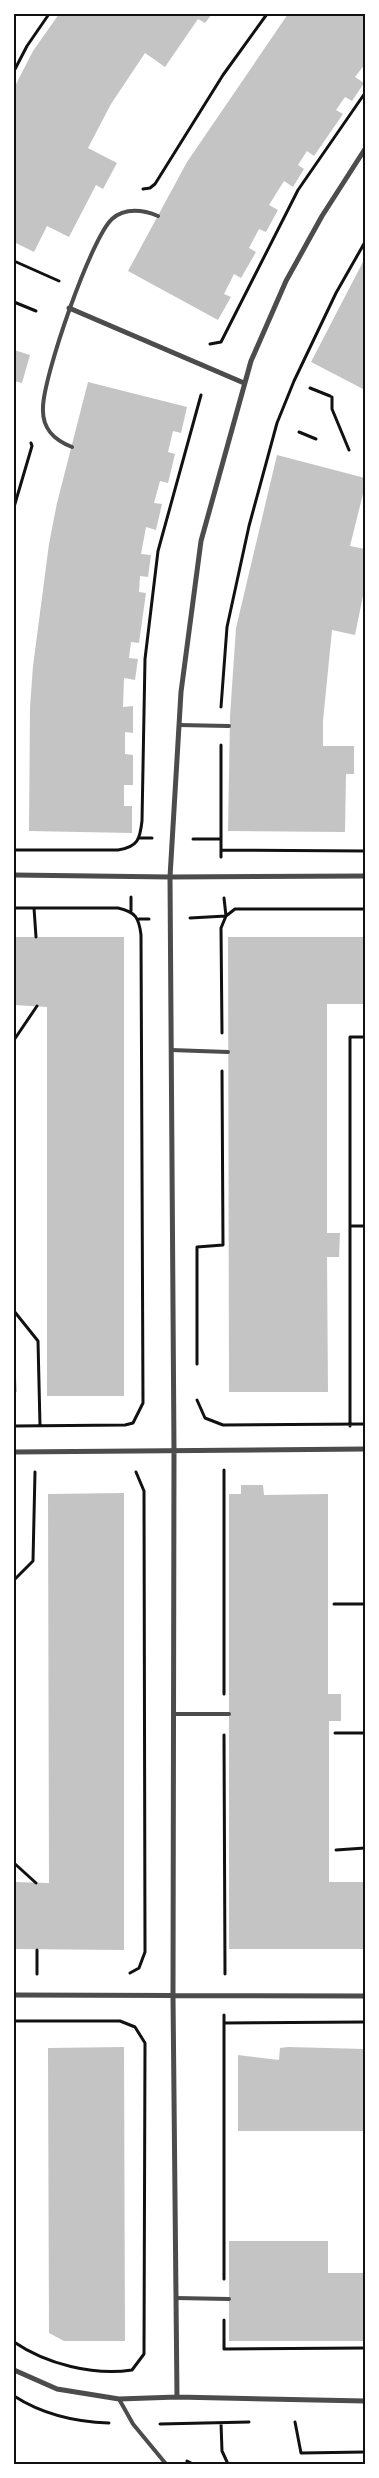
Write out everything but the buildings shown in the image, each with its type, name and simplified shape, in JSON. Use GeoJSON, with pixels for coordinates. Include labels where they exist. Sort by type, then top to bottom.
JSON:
{"type":"FeatureCollection","features":[{"type":"Feature","properties":{"kind":"street"},"geometry":{"type":"LineString","coordinates":[[177,2397],[173,1996],[174,1450],[170,877],[181,692],[201,541],[251,361],[286,281],[322,216],[365,149]]}},
{"type":"Feature","properties":{"kind":"street"},"geometry":{"type":"LineString","coordinates":[[69,308],[244,383]]}},
{"type":"Feature","properties":{"kind":"street"},"geometry":{"type":"LineString","coordinates":[[14,875],[170,877],[365,876]]}},
{"type":"Feature","properties":{"kind":"street"},"geometry":{"type":"LineString","coordinates":[[14,1452],[365,1449]]}},
{"type":"Feature","properties":{"kind":"street"},"geometry":{"type":"LineString","coordinates":[[14,1995],[365,1996]]}},
{"type":"Feature","properties":{"kind":"street"},"geometry":{"type":"LineString","coordinates":[[14,2370],[57,2389],[119,2399],[177,2397],[365,2401]]}},
{"type":"Feature","properties":{"kind":"lane"},"geometry":{"type":"LineString","coordinates":[[72,447],[57,442],[47,429],[42,408],[69,308],[81,278],[112,219],[124,213],[144,209],[158,216]]}},
{"type":"Feature","properties":{"kind":"lane"},"geometry":{"type":"LineString","coordinates":[[179,725],[229,726]]}},
{"type":"Feature","properties":{"kind":"lane"},"geometry":{"type":"LineString","coordinates":[[171,1050],[228,1052]]}},
{"type":"Feature","properties":{"kind":"lane"},"geometry":{"type":"LineString","coordinates":[[174,1714],[229,1714]]}},
{"type":"Feature","properties":{"kind":"lane"},"geometry":{"type":"LineString","coordinates":[[176,2298],[229,2299]]}},
{"type":"Feature","properties":{"kind":"lane"},"geometry":{"type":"LineString","coordinates":[[119,2399],[133,2424],[166,2464]]}},
{"type":"Feature","properties":{"kind":"path"},"geometry":{"type":"LineString","coordinates":[[14,71],[27,46],[49,14]]}},
{"type":"Feature","properties":{"kind":"path"},"geometry":{"type":"LineString","coordinates":[[135,189],[150,188],[155,184],[223,75],[267,14]]}},
{"type":"Feature","properties":{"kind":"path"},"geometry":{"type":"LineString","coordinates":[[209,344],[221,342],[298,190],[365,93]]}},
{"type":"Feature","properties":{"kind":"path"},"geometry":{"type":"LineString","coordinates":[[226,916],[221,850],[221,726],[227,627],[249,526],[277,423],[331,302],[365,242]]}},
{"type":"Feature","properties":{"kind":"path"},"geometry":{"type":"LineString","coordinates":[[14,261],[48,276]]}},
{"type":"Feature","properties":{"kind":"path"},"geometry":{"type":"LineString","coordinates":[[57,280],[61,272]]}},
{"type":"Feature","properties":{"kind":"path"},"geometry":{"type":"LineString","coordinates":[[14,302],[36,311]]}},
{"type":"Feature","properties":{"kind":"path"},"geometry":{"type":"LineString","coordinates":[[310,388],[331,397],[332,409],[349,450]]}},
{"type":"Feature","properties":{"kind":"path"},"geometry":{"type":"LineString","coordinates":[[14,850],[118,850],[129,848],[140,838],[142,821],[145,659],[158,551],[201,395]]}},
{"type":"Feature","properties":{"kind":"path"},"geometry":{"type":"LineString","coordinates":[[299,432],[316,439]]}},
{"type":"Feature","properties":{"kind":"path"},"geometry":{"type":"LineString","coordinates":[[221,850],[365,851]]}},
{"type":"Feature","properties":{"kind":"path"},"geometry":{"type":"LineString","coordinates":[[14,908],[118,908],[131,911],[139,919],[141,935],[143,1403],[133,1422],[125,1426],[14,1426]]}},
{"type":"Feature","properties":{"kind":"path"},"geometry":{"type":"LineString","coordinates":[[34,908],[36,937]]}},
{"type":"Feature","properties":{"kind":"path"},"geometry":{"type":"LineString","coordinates":[[197,1372],[197,1247],[223,1245],[221,928],[226,916],[234,909],[365,910]]}},
{"type":"Feature","properties":{"kind":"path"},"geometry":{"type":"LineString","coordinates":[[14,1040],[37,1006]]}},
{"type":"Feature","properties":{"kind":"path"},"geometry":{"type":"LineString","coordinates":[[350,1449],[350,1037],[365,1037]]}},
{"type":"Feature","properties":{"kind":"path"},"geometry":{"type":"LineString","coordinates":[[14,1187],[14,1311],[38,1341],[40,1426]]}},
{"type":"Feature","properties":{"kind":"path"},"geometry":{"type":"LineString","coordinates":[[350,1226],[365,1226]]}},
{"type":"Feature","properties":{"kind":"path"},"geometry":{"type":"LineString","coordinates":[[197,1392],[197,1401],[205,1418],[223,1425],[365,1424]]}},
{"type":"Feature","properties":{"kind":"path"},"geometry":{"type":"LineString","coordinates":[[14,1580],[33,1561],[36,1469],[28,1469]]}},
{"type":"Feature","properties":{"kind":"path"},"geometry":{"type":"LineString","coordinates":[[127,1975],[139,1968],[145,1952],[144,1490],[136,1472],[130,1471]]}},
{"type":"Feature","properties":{"kind":"path"},"geometry":{"type":"LineString","coordinates":[[334,1604],[365,1604]]}},
{"type":"Feature","properties":{"kind":"path"},"geometry":{"type":"LineString","coordinates":[[335,1734],[365,1733]]}},
{"type":"Feature","properties":{"kind":"path"},"geometry":{"type":"LineString","coordinates":[[336,1850],[365,1848]]}},
{"type":"Feature","properties":{"kind":"path"},"geometry":{"type":"LineString","coordinates":[[14,1862],[36,1883]]}},
{"type":"Feature","properties":{"kind":"path"},"geometry":{"type":"LineString","coordinates":[[37,1950],[37,1979]]}},
{"type":"Feature","properties":{"kind":"path"},"geometry":{"type":"LineString","coordinates":[[14,2021],[120,2021],[135,2027],[145,2043],[145,2062],[144,2354],[132,2370],[112,2373],[63,2365],[14,2342]]}},
{"type":"Feature","properties":{"kind":"path"},"geometry":{"type":"LineString","coordinates":[[365,2022],[224,2024],[224,2349],[365,2348]]}},
{"type":"Feature","properties":{"kind":"path"},"geometry":{"type":"LineString","coordinates":[[14,2396],[27,2405],[80,2422],[133,2424],[259,2422]]}},
{"type":"Feature","properties":{"kind":"path"},"geometry":{"type":"LineString","coordinates":[[287,2422],[297,2422],[301,2453],[365,2452]]}},
{"type":"Feature","properties":{"kind":"path"},"geometry":{"type":"LineString","coordinates":[[221,2423],[222,2451],[228,2464]]}}]}
